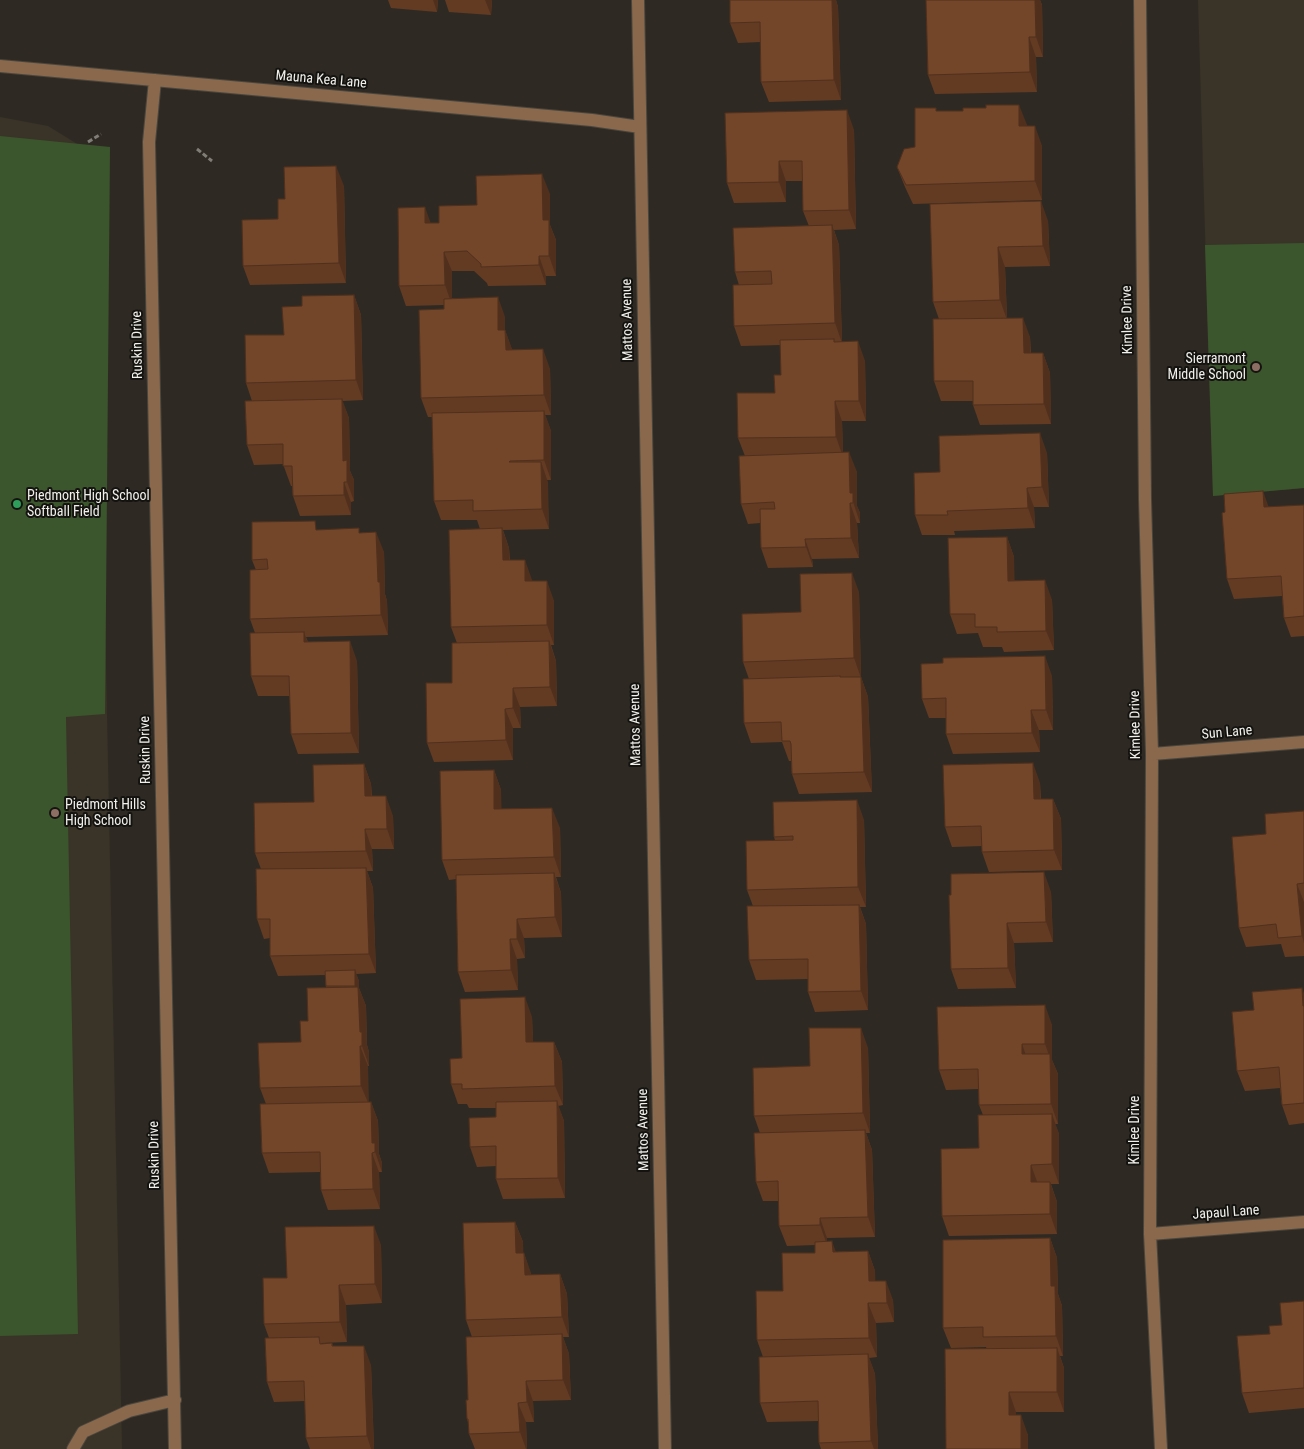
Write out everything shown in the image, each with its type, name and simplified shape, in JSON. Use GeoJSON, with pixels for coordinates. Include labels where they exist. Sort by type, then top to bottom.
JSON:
{"type":"FeatureCollection","features":[{"type":"Feature","properties":{"kind":"street","name":"Mattos Avenue"},"geometry":{"type":"LineString","coordinates":[[638,0],[665,1449]]}},
{"type":"Feature","properties":{"kind":"street","name":"Kimlee Drive"},"geometry":{"type":"LineString","coordinates":[[1140,0],[1145,499],[1152,754],[1150,1234],[1161,1449]]}},
{"type":"Feature","properties":{"kind":"street","name":"Mauna Kea Lane"},"geometry":{"type":"LineString","coordinates":[[0,66],[592,120],[640,127]]}},
{"type":"Feature","properties":{"kind":"street","name":"Ruskin Drive"},"geometry":{"type":"LineString","coordinates":[[155,80],[149,142],[175,1449]]}},
{"type":"Feature","properties":{"kind":"street","name":"Sun Lane"},"geometry":{"type":"LineString","coordinates":[[1152,754],[1304,742]]}},
{"type":"Feature","properties":{"kind":"street","name":"Japaul Lane"},"geometry":{"type":"LineString","coordinates":[[1150,1234],[1304,1222]]}},
{"type":"Feature","properties":{"kind":"street"},"geometry":{"type":"LineString","coordinates":[[73,1449],[83,1432],[129,1411],[174,1400]]}},
{"type":"Feature","properties":{"kind":"path"},"geometry":{"type":"LineString","coordinates":[[88,142],[101,134]]}},
{"type":"Feature","properties":{"kind":"path"},"geometry":{"type":"LineString","coordinates":[[197,149],[212,161]]}},
{"type":"Feature","properties":{"kind":"shaded area","name":"Sierramont Middle School"},"geometry":{"type":"Polygon","coordinates":[[[1198,0],[1304,0],[1304,488],[1213,496],[1198,0]]]}},
{"type":"Feature","properties":{"kind":"shaded area","name":"Piedmont Hills High School"},"geometry":{"type":"Polygon","coordinates":[[[0,117],[48,126],[87,150],[96,178],[122,1449],[0,1449],[0,117]]]}},
{"type":"Feature","properties":{"kind":"green space","name":"Piedmont Hills High School"},"geometry":{"type":"Polygon","coordinates":[[[0,136],[110,147],[105,714],[66,717],[78,1334],[0,1336],[0,136]]]}},
{"type":"Feature","properties":{"kind":"green space"},"geometry":{"type":"Polygon","coordinates":[[[1304,243],[1304,488],[1213,496],[1205,245],[1304,243]]]}},
{"type":"Feature","properties":{"kind":"building"},"geometry":{"type":"Polygon","coordinates":[[[730,0],[832,0],[834,80],[761,82],[760,22],[730,23],[730,0]]]}},
{"type":"Feature","properties":{"kind":"building"},"geometry":{"type":"Polygon","coordinates":[[[926,0],[1035,0],[1036,37],[1029,37],[1030,72],[928,75],[926,0]]]}},
{"type":"Feature","properties":{"kind":"building"},"geometry":{"type":"Polygon","coordinates":[[[986,105],[1019,105],[1019,126],[1035,126],[1035,181],[906,185],[897,167],[904,149],[915,147],[915,108],[936,108],[936,111],[963,111],[963,108],[986,108],[986,105]]]}},
{"type":"Feature","properties":{"kind":"building"},"geometry":{"type":"Polygon","coordinates":[[[847,110],[849,210],[803,211],[802,161],[779,161],[779,182],[727,183],[725,113],[847,110]]]}},
{"type":"Feature","properties":{"kind":"building"},"geometry":{"type":"Polygon","coordinates":[[[336,166],[339,263],[243,266],[242,220],[278,219],[278,199],[285,199],[284,167],[336,166]]]}},
{"type":"Feature","properties":{"kind":"building"},"geometry":{"type":"Polygon","coordinates":[[[542,174],[543,220],[549,220],[549,256],[539,256],[539,265],[481,267],[481,264],[467,251],[444,252],[445,285],[399,286],[398,208],[425,207],[425,223],[439,223],[439,206],[477,205],[476,176],[542,174]]]}},
{"type":"Feature","properties":{"kind":"building"},"geometry":{"type":"Polygon","coordinates":[[[1041,201],[1043,246],[998,247],[1000,300],[933,302],[930,204],[1041,201]]]}},
{"type":"Feature","properties":{"kind":"building"},"geometry":{"type":"Polygon","coordinates":[[[832,225],[835,323],[734,326],[733,285],[772,284],[771,271],[735,272],[733,228],[832,225]]]}},
{"type":"Feature","properties":{"kind":"building"},"geometry":{"type":"Polygon","coordinates":[[[354,295],[356,380],[246,383],[245,335],[284,335],[282,307],[302,306],[302,296],[354,295]]]}},
{"type":"Feature","properties":{"kind":"building"},"geometry":{"type":"Polygon","coordinates":[[[498,297],[498,330],[505,330],[506,350],[543,349],[544,395],[421,398],[419,310],[444,309],[444,299],[498,297]]]}},
{"type":"Feature","properties":{"kind":"building"},"geometry":{"type":"Polygon","coordinates":[[[1023,318],[1024,353],[1043,353],[1044,404],[973,405],[973,381],[934,381],[933,319],[1023,318]]]}},
{"type":"Feature","properties":{"kind":"building"},"geometry":{"type":"Polygon","coordinates":[[[834,339],[834,342],[858,341],[859,401],[835,401],[836,437],[738,438],[737,393],[775,393],[774,375],[781,375],[780,340],[834,339]]]}},
{"type":"Feature","properties":{"kind":"building"},"geometry":{"type":"Polygon","coordinates":[[[342,399],[343,461],[347,460],[347,482],[344,482],[344,495],[293,496],[292,466],[283,466],[283,444],[247,445],[245,401],[342,399]]]}},
{"type":"Feature","properties":{"kind":"building"},"geometry":{"type":"Polygon","coordinates":[[[544,411],[544,460],[509,462],[541,462],[542,509],[473,511],[473,500],[434,501],[432,413],[544,411]]]}},
{"type":"Feature","properties":{"kind":"building"},"geometry":{"type":"Polygon","coordinates":[[[1040,433],[1042,487],[1027,488],[1028,508],[947,511],[948,515],[915,515],[914,473],[940,472],[939,436],[1040,433]]]}},
{"type":"Feature","properties":{"kind":"building"},"geometry":{"type":"Polygon","coordinates":[[[849,452],[850,493],[853,493],[853,503],[850,503],[851,538],[805,539],[806,547],[761,548],[760,509],[775,509],[774,502],[741,504],[739,456],[849,452]]]}},
{"type":"Feature","properties":{"kind":"building"},"geometry":{"type":"Polygon","coordinates":[[[1263,491],[1264,507],[1304,505],[1304,616],[1284,618],[1281,576],[1227,579],[1222,513],[1225,512],[1224,494],[1263,491]]]}},
{"type":"Feature","properties":{"kind":"building"},"geometry":{"type":"Polygon","coordinates":[[[315,521],[316,530],[359,528],[359,533],[376,532],[381,615],[250,619],[250,570],[268,569],[267,559],[252,560],[252,522],[315,521]]]}},
{"type":"Feature","properties":{"kind":"building"},"geometry":{"type":"Polygon","coordinates":[[[502,528],[503,560],[525,560],[525,581],[547,581],[547,625],[451,627],[449,530],[502,528]]]}},
{"type":"Feature","properties":{"kind":"building"},"geometry":{"type":"Polygon","coordinates":[[[1007,537],[1008,581],[1045,580],[1046,631],[997,632],[997,627],[975,627],[975,614],[950,614],[948,538],[1007,537]]]}},
{"type":"Feature","properties":{"kind":"building"},"geometry":{"type":"Polygon","coordinates":[[[852,573],[854,658],[743,662],[742,614],[801,612],[800,574],[852,573]]]}},
{"type":"Feature","properties":{"kind":"building"},"geometry":{"type":"Polygon","coordinates":[[[304,632],[304,642],[350,641],[351,733],[291,734],[289,676],[251,676],[250,633],[304,632]]]}},
{"type":"Feature","properties":{"kind":"building"},"geometry":{"type":"Polygon","coordinates":[[[549,641],[550,687],[513,688],[513,708],[505,709],[506,740],[427,743],[426,683],[452,683],[452,643],[549,641]]]}},
{"type":"Feature","properties":{"kind":"building"},"geometry":{"type":"Polygon","coordinates":[[[1045,656],[1046,710],[1031,710],[1032,733],[946,734],[946,698],[922,699],[921,664],[943,663],[943,658],[1045,656]]]}},
{"type":"Feature","properties":{"kind":"building"},"geometry":{"type":"Polygon","coordinates":[[[861,677],[864,772],[792,774],[791,744],[790,741],[782,741],[781,722],[744,723],[743,679],[861,677]]]}},
{"type":"Feature","properties":{"kind":"building"},"geometry":{"type":"Polygon","coordinates":[[[1033,763],[1034,799],[1053,799],[1054,850],[982,852],[981,826],[945,827],[943,765],[1033,763]]]}},
{"type":"Feature","properties":{"kind":"building"},"geometry":{"type":"Polygon","coordinates":[[[364,764],[365,796],[386,796],[387,829],[365,829],[366,851],[255,853],[254,803],[314,802],[313,765],[364,764]]]}},
{"type":"Feature","properties":{"kind":"building"},"geometry":{"type":"Polygon","coordinates":[[[494,770],[494,809],[552,808],[554,857],[442,860],[440,771],[494,770]]]}},
{"type":"Feature","properties":{"kind":"building"},"geometry":{"type":"Polygon","coordinates":[[[857,800],[858,887],[747,890],[746,841],[793,840],[793,836],[774,837],[773,802],[857,800]]]}},
{"type":"Feature","properties":{"kind":"building"},"geometry":{"type":"Polygon","coordinates":[[[1304,811],[1304,883],[1297,884],[1302,936],[1278,938],[1276,924],[1239,928],[1232,837],[1266,834],[1265,814],[1304,811]]]}},
{"type":"Feature","properties":{"kind":"building"},"geometry":{"type":"Polygon","coordinates":[[[366,868],[369,954],[270,956],[270,919],[257,919],[256,869],[366,868]]]}},
{"type":"Feature","properties":{"kind":"building"},"geometry":{"type":"Polygon","coordinates":[[[1044,872],[1046,922],[1007,923],[1008,968],[951,969],[949,895],[951,895],[951,874],[1044,872]]]}},
{"type":"Feature","properties":{"kind":"building"},"geometry":{"type":"Polygon","coordinates":[[[554,873],[555,917],[517,919],[517,939],[510,939],[511,970],[458,972],[456,875],[554,873]]]}},
{"type":"Feature","properties":{"kind":"building"},"geometry":{"type":"Polygon","coordinates":[[[859,905],[861,991],[808,992],[808,959],[749,960],[747,906],[859,905]]]}},
{"type":"Feature","properties":{"kind":"building"},"geometry":{"type":"Polygon","coordinates":[[[355,970],[355,986],[326,986],[325,971],[355,970]]]}},
{"type":"Feature","properties":{"kind":"building"},"geometry":{"type":"Polygon","coordinates":[[[358,987],[360,1032],[362,1032],[362,1046],[360,1046],[361,1086],[260,1088],[258,1043],[301,1042],[300,1021],[308,1021],[307,988],[358,987]]]}},
{"type":"Feature","properties":{"kind":"building"},"geometry":{"type":"Polygon","coordinates":[[[1302,988],[1304,1006],[1304,1103],[1282,1105],[1279,1067],[1237,1071],[1232,1012],[1254,1010],[1252,992],[1302,988]]]}},
{"type":"Feature","properties":{"kind":"building"},"geometry":{"type":"Polygon","coordinates":[[[525,997],[526,1042],[554,1042],[555,1086],[462,1089],[462,1084],[451,1084],[450,1059],[462,1058],[460,999],[525,997]]]}},
{"type":"Feature","properties":{"kind":"building"},"geometry":{"type":"Polygon","coordinates":[[[1045,1005],[1045,1044],[1022,1044],[1022,1054],[1050,1054],[1051,1104],[979,1105],[978,1069],[939,1070],[937,1007],[1045,1005]]]}},
{"type":"Feature","properties":{"kind":"building"},"geometry":{"type":"Polygon","coordinates":[[[809,1028],[861,1028],[863,1113],[754,1116],[753,1068],[810,1066],[809,1028]]]}},
{"type":"Feature","properties":{"kind":"building"},"geometry":{"type":"Polygon","coordinates":[[[557,1101],[558,1178],[496,1179],[496,1146],[470,1147],[469,1118],[496,1117],[496,1102],[557,1101]]]}},
{"type":"Feature","properties":{"kind":"building"},"geometry":{"type":"Polygon","coordinates":[[[371,1102],[372,1143],[375,1143],[375,1152],[372,1153],[373,1189],[321,1190],[320,1152],[262,1153],[260,1104],[371,1102]]]}},
{"type":"Feature","properties":{"kind":"building"},"geometry":{"type":"Polygon","coordinates":[[[1052,1114],[1052,1164],[1031,1165],[1031,1182],[1050,1182],[1050,1214],[942,1216],[941,1149],[979,1148],[978,1115],[1052,1114]]]}},
{"type":"Feature","properties":{"kind":"building"},"geometry":{"type":"Polygon","coordinates":[[[865,1130],[868,1217],[820,1218],[820,1225],[779,1226],[778,1181],[756,1182],[754,1133],[865,1130]]]}},
{"type":"Feature","properties":{"kind":"building"},"geometry":{"type":"Polygon","coordinates":[[[515,1222],[516,1253],[524,1253],[525,1275],[560,1274],[562,1317],[466,1320],[463,1223],[515,1222]]]}},
{"type":"Feature","properties":{"kind":"building"},"geometry":{"type":"Polygon","coordinates":[[[374,1226],[375,1284],[339,1285],[340,1322],[264,1324],[263,1278],[287,1278],[285,1227],[374,1226]]]}},
{"type":"Feature","properties":{"kind":"building"},"geometry":{"type":"Polygon","coordinates":[[[1050,1238],[1051,1286],[1055,1286],[1056,1336],[983,1337],[983,1327],[943,1328],[943,1240],[1050,1238]]]}},
{"type":"Feature","properties":{"kind":"building"},"geometry":{"type":"Polygon","coordinates":[[[832,1241],[833,1252],[868,1251],[869,1281],[886,1281],[887,1303],[868,1303],[869,1338],[757,1340],[756,1291],[783,1291],[782,1253],[815,1253],[815,1242],[832,1241]]]}},
{"type":"Feature","properties":{"kind":"building"},"geometry":{"type":"Polygon","coordinates":[[[1304,1301],[1304,1388],[1242,1393],[1237,1336],[1270,1334],[1269,1326],[1282,1325],[1280,1303],[1304,1301]]]}},
{"type":"Feature","properties":{"kind":"building"},"geometry":{"type":"Polygon","coordinates":[[[562,1334],[563,1380],[526,1381],[527,1402],[518,1403],[520,1432],[469,1434],[466,1400],[468,1400],[466,1337],[562,1334]]]}},
{"type":"Feature","properties":{"kind":"building"},"geometry":{"type":"Polygon","coordinates":[[[319,1337],[320,1344],[332,1343],[332,1346],[364,1346],[367,1436],[306,1438],[304,1381],[267,1382],[265,1338],[319,1337]]]}},
{"type":"Feature","properties":{"kind":"building"},"geometry":{"type":"Polygon","coordinates":[[[1057,1348],[1057,1392],[1009,1392],[1009,1415],[1021,1415],[1021,1449],[946,1449],[945,1349],[1057,1348]]]}},
{"type":"Feature","properties":{"kind":"building"},"geometry":{"type":"Polygon","coordinates":[[[868,1354],[871,1441],[819,1443],[818,1401],[760,1403],[759,1357],[868,1354]]]}},
{"type":"Feature","properties":{"kind":"place","name":"Sierramont Middle School"},"geometry":{"type":"Point","coordinates":[1256,367]}},
{"type":"Feature","properties":{"kind":"place","name":"Piedmont High School Softball Field"},"geometry":{"type":"Point","coordinates":[17,504]}},
{"type":"Feature","properties":{"kind":"place","name":"Piedmont Hills High School"},"geometry":{"type":"Point","coordinates":[55,813]}}]}
